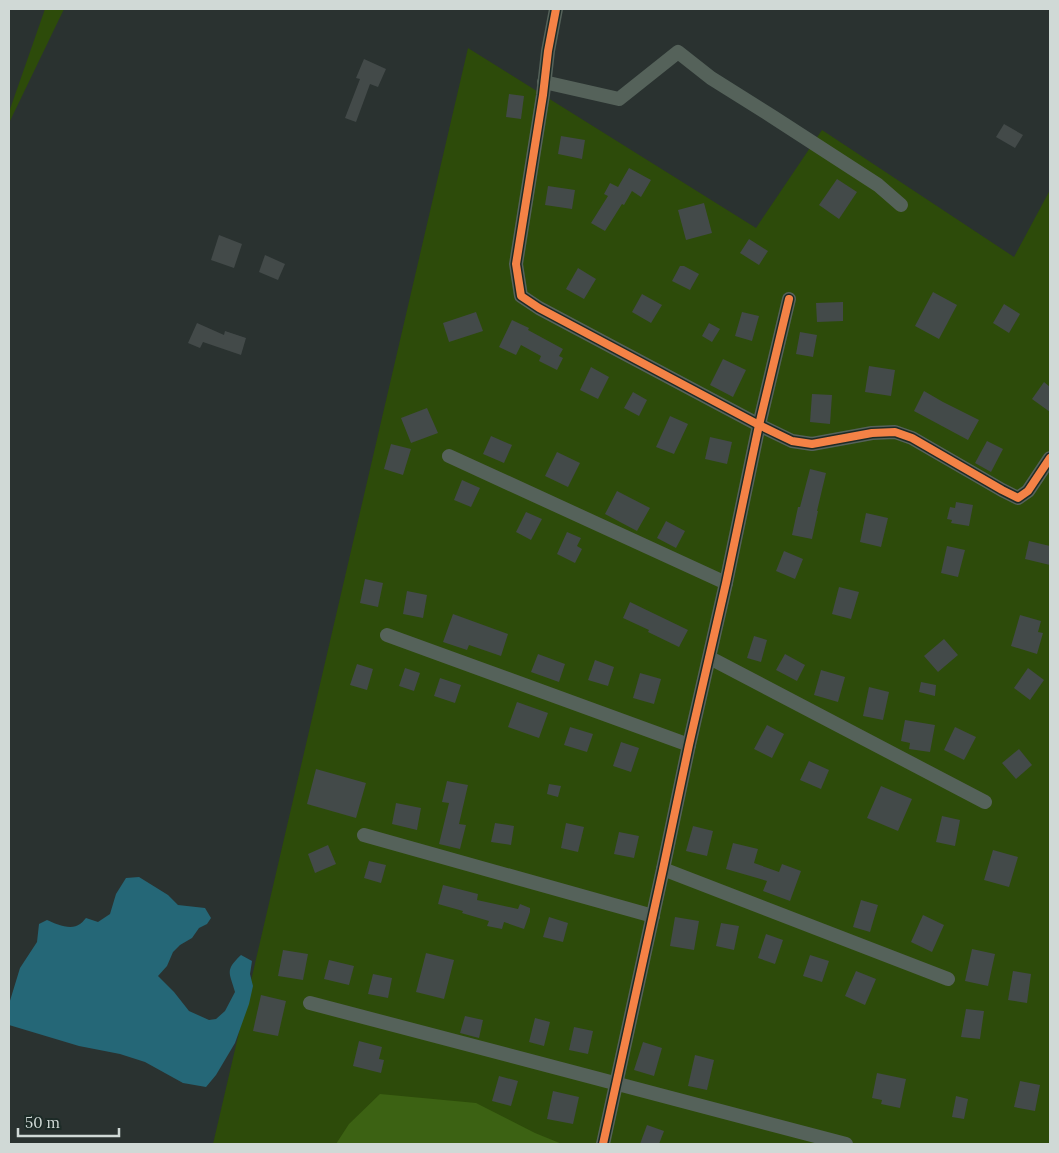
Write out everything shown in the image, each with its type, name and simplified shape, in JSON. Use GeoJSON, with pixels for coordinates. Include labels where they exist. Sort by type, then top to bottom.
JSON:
{"type":"FeatureCollection","features":[{"type":"Feature","properties":{"kind":"street"},"geometry":{"type":"LineString","coordinates":[[556,9],[516,264],[521,296],[539,308],[792,441],[812,444],[872,432],[895,432],[912,438],[1018,498],[1028,491],[1050,458]]}},
{"type":"Feature","properties":{"kind":"street"},"geometry":{"type":"LineString","coordinates":[[544,82],[618,99],[678,52],[712,78],[878,185],[901,205]]}},
{"type":"Feature","properties":{"kind":"street"},"geometry":{"type":"LineString","coordinates":[[603,1144],[664,870],[689,745],[710,658],[759,425],[789,299]]}},
{"type":"Feature","properties":{"kind":"street"},"geometry":{"type":"LineString","coordinates":[[449,456],[726,583]]}},
{"type":"Feature","properties":{"kind":"street"},"geometry":{"type":"LineString","coordinates":[[387,635],[689,745]]}},
{"type":"Feature","properties":{"kind":"street"},"geometry":{"type":"LineString","coordinates":[[710,658],[985,802]]}},
{"type":"Feature","properties":{"kind":"street"},"geometry":{"type":"LineString","coordinates":[[364,835],[653,916]]}},
{"type":"Feature","properties":{"kind":"street"},"geometry":{"type":"LineString","coordinates":[[664,870],[948,979]]}},
{"type":"Feature","properties":{"kind":"street"},"geometry":{"type":"LineString","coordinates":[[310,1003],[846,1144]]}},
{"type":"Feature","properties":{"kind":"green space"},"geometry":{"type":"Polygon","coordinates":[[[45,9],[64,9],[9,123],[9,112],[45,9]]]}},
{"type":"Feature","properties":{"kind":"green space"},"geometry":{"type":"Polygon","coordinates":[[[468,48],[756,228],[822,130],[1014,257],[1050,190],[1050,1144],[213,1144],[468,48]]]}},
{"type":"Feature","properties":{"kind":"green space"},"geometry":{"type":"Polygon","coordinates":[[[380,1094],[476,1103],[535,1133],[562,1144],[336,1144],[349,1124],[380,1094]]]}},
{"type":"Feature","properties":{"kind":"water"},"geometry":{"type":"Polygon","coordinates":[[[139,877],[168,895],[178,905],[205,908],[211,918],[207,924],[199,928],[192,938],[173,952],[167,966],[158,976],[189,1011],[209,1020],[216,1019],[225,1011],[235,992],[230,976],[232,965],[241,955],[252,961],[250,974],[253,986],[249,1004],[235,1043],[216,1075],[206,1087],[183,1083],[145,1062],[120,1054],[79,1046],[9,1025],[9,1004],[20,968],[37,942],[39,924],[47,920],[72,927],[81,923],[86,918],[98,922],[110,914],[116,894],[126,878],[139,877]]]}},
{"type":"Feature","properties":{"kind":"building"},"geometry":{"type":"Polygon","coordinates":[[[364,59],[386,69],[378,87],[370,84],[356,122],[345,118],[360,79],[356,78],[364,59]]]}},
{"type":"Feature","properties":{"kind":"building"},"geometry":{"type":"Polygon","coordinates":[[[509,94],[524,96],[521,119],[506,117],[509,94]]]}},
{"type":"Feature","properties":{"kind":"building"},"geometry":{"type":"Polygon","coordinates":[[[1004,124],[1023,135],[1015,148],[996,137],[1004,124]]]}},
{"type":"Feature","properties":{"kind":"building"},"geometry":{"type":"Polygon","coordinates":[[[561,136],[585,140],[582,159],[558,154],[561,136]]]}},
{"type":"Feature","properties":{"kind":"building"},"geometry":{"type":"Polygon","coordinates":[[[629,168],[651,180],[641,197],[632,191],[605,231],[591,223],[608,196],[604,194],[610,183],[618,187],[629,168]]]}},
{"type":"Feature","properties":{"kind":"building"},"geometry":{"type":"Polygon","coordinates":[[[837,179],[857,192],[839,219],[819,205],[837,179]]]}},
{"type":"Feature","properties":{"kind":"building"},"geometry":{"type":"Polygon","coordinates":[[[548,186],[575,190],[572,209],[545,205],[548,186]]]}},
{"type":"Feature","properties":{"kind":"building"},"geometry":{"type":"Polygon","coordinates":[[[704,203],[712,233],[686,240],[678,210],[704,203]]]}},
{"type":"Feature","properties":{"kind":"building"},"geometry":{"type":"Polygon","coordinates":[[[219,235],[242,244],[234,268],[211,260],[219,235]]]}},
{"type":"Feature","properties":{"kind":"building"},"geometry":{"type":"Polygon","coordinates":[[[749,239],[768,251],[759,265],[740,253],[749,239]]]}},
{"type":"Feature","properties":{"kind":"building"},"geometry":{"type":"Polygon","coordinates":[[[265,255],[285,264],[278,280],[259,272],[265,255]]]}},
{"type":"Feature","properties":{"kind":"building"},"geometry":{"type":"Polygon","coordinates":[[[680,266],[684,266],[699,274],[690,290],[672,281],[680,266]]]}},
{"type":"Feature","properties":{"kind":"building"},"geometry":{"type":"Polygon","coordinates":[[[578,268],[596,279],[584,299],[566,289],[578,268]]]}},
{"type":"Feature","properties":{"kind":"building"},"geometry":{"type":"Polygon","coordinates":[[[933,292],[957,305],[939,339],[915,326],[933,292]]]}},
{"type":"Feature","properties":{"kind":"building"},"geometry":{"type":"Polygon","coordinates":[[[642,294],[662,305],[651,323],[632,312],[642,294]]]}},
{"type":"Feature","properties":{"kind":"building"},"geometry":{"type":"Polygon","coordinates":[[[843,302],[843,321],[817,322],[816,303],[843,302]]]}},
{"type":"Feature","properties":{"kind":"building"},"geometry":{"type":"Polygon","coordinates":[[[1004,304],[1020,314],[1009,333],[993,323],[1004,304]]]}},
{"type":"Feature","properties":{"kind":"building"},"geometry":{"type":"Polygon","coordinates":[[[476,312],[483,331],[449,342],[443,323],[476,312]]]}},
{"type":"Feature","properties":{"kind":"building"},"geometry":{"type":"Polygon","coordinates":[[[742,312],[759,316],[752,341],[735,336],[742,312]]]}},
{"type":"Feature","properties":{"kind":"building"},"geometry":{"type":"Polygon","coordinates":[[[512,320],[563,349],[559,356],[563,358],[557,370],[539,361],[541,356],[521,345],[516,355],[499,347],[512,320]]]}},
{"type":"Feature","properties":{"kind":"building"},"geometry":{"type":"Polygon","coordinates":[[[197,323],[224,335],[225,331],[246,338],[241,355],[203,342],[200,348],[188,343],[197,323]]]}},
{"type":"Feature","properties":{"kind":"building"},"geometry":{"type":"Polygon","coordinates":[[[709,323],[720,329],[712,342],[702,336],[709,323]]]}},
{"type":"Feature","properties":{"kind":"building"},"geometry":{"type":"Polygon","coordinates":[[[800,332],[817,335],[813,357],[796,354],[800,332]]]}},
{"type":"Feature","properties":{"kind":"building"},"geometry":{"type":"Polygon","coordinates":[[[723,359],[746,370],[733,397],[710,385],[723,359]]]}},
{"type":"Feature","properties":{"kind":"building"},"geometry":{"type":"Polygon","coordinates":[[[869,366],[895,370],[891,396],[865,392],[869,366]]]}},
{"type":"Feature","properties":{"kind":"building"},"geometry":{"type":"Polygon","coordinates":[[[591,367],[609,377],[598,399],[580,390],[591,367]]]}},
{"type":"Feature","properties":{"kind":"building"},"geometry":{"type":"Polygon","coordinates":[[[1044,382],[1050,387],[1050,412],[1032,399],[1044,382]]]}},
{"type":"Feature","properties":{"kind":"building"},"geometry":{"type":"Polygon","coordinates":[[[924,391],[979,420],[968,440],[914,411],[924,391]]]}},
{"type":"Feature","properties":{"kind":"building"},"geometry":{"type":"Polygon","coordinates":[[[633,392],[647,400],[639,416],[624,408],[633,392]]]}},
{"type":"Feature","properties":{"kind":"building"},"geometry":{"type":"Polygon","coordinates":[[[812,394],[832,395],[830,424],[810,422],[812,394]]]}},
{"type":"Feature","properties":{"kind":"building"},"geometry":{"type":"Polygon","coordinates":[[[427,408],[438,433],[411,443],[401,418],[427,408]]]}},
{"type":"Feature","properties":{"kind":"building"},"geometry":{"type":"Polygon","coordinates":[[[670,416],[688,424],[674,454],[656,447],[670,416]]]}},
{"type":"Feature","properties":{"kind":"building"},"geometry":{"type":"Polygon","coordinates":[[[491,436],[512,445],[504,463],[483,454],[491,436]]]}},
{"type":"Feature","properties":{"kind":"building"},"geometry":{"type":"Polygon","coordinates":[[[710,437],[732,442],[727,464],[705,459],[710,437]]]}},
{"type":"Feature","properties":{"kind":"building"},"geometry":{"type":"Polygon","coordinates":[[[987,441],[1003,449],[991,472],[975,463],[987,441]]]}},
{"type":"Feature","properties":{"kind":"building"},"geometry":{"type":"Polygon","coordinates":[[[391,444],[411,449],[403,475],[384,469],[391,444]]]}},
{"type":"Feature","properties":{"kind":"building"},"geometry":{"type":"Polygon","coordinates":[[[557,452],[580,463],[568,487],[545,476],[557,452]]]}},
{"type":"Feature","properties":{"kind":"building"},"geometry":{"type":"Polygon","coordinates":[[[810,469],[826,473],[812,539],[792,535],[798,507],[800,507],[810,469]]]}},
{"type":"Feature","properties":{"kind":"building"},"geometry":{"type":"Polygon","coordinates":[[[462,480],[480,488],[471,507],[454,500],[462,480]]]}},
{"type":"Feature","properties":{"kind":"building"},"geometry":{"type":"Polygon","coordinates":[[[617,491],[650,508],[637,531],[605,514],[617,491]]]}},
{"type":"Feature","properties":{"kind":"building"},"geometry":{"type":"Polygon","coordinates":[[[956,502],[973,505],[969,526],[951,523],[952,520],[947,519],[950,507],[955,508],[956,502]]]}},
{"type":"Feature","properties":{"kind":"building"},"geometry":{"type":"Polygon","coordinates":[[[526,512],[542,519],[531,540],[516,532],[526,512]]]}},
{"type":"Feature","properties":{"kind":"building"},"geometry":{"type":"Polygon","coordinates":[[[866,513],[888,518],[881,547],[860,542],[866,513]]]}},
{"type":"Feature","properties":{"kind":"building"},"geometry":{"type":"Polygon","coordinates":[[[666,521],[685,531],[676,548],[657,538],[666,521]]]}},
{"type":"Feature","properties":{"kind":"building"},"geometry":{"type":"Polygon","coordinates":[[[567,532],[581,538],[577,546],[582,549],[575,563],[557,554],[567,532]]]}},
{"type":"Feature","properties":{"kind":"building"},"geometry":{"type":"Polygon","coordinates":[[[1029,541],[1050,546],[1050,565],[1025,559],[1029,541]]]}},
{"type":"Feature","properties":{"kind":"building"},"geometry":{"type":"Polygon","coordinates":[[[947,546],[965,550],[958,577],[941,573],[947,546]]]}},
{"type":"Feature","properties":{"kind":"building"},"geometry":{"type":"Polygon","coordinates":[[[784,551],[803,559],[795,579],[776,571],[784,551]]]}},
{"type":"Feature","properties":{"kind":"building"},"geometry":{"type":"Polygon","coordinates":[[[365,579],[383,583],[378,607],[360,603],[365,579]]]}},
{"type":"Feature","properties":{"kind":"building"},"geometry":{"type":"Polygon","coordinates":[[[839,587],[859,592],[851,619],[832,614],[839,587]]]}},
{"type":"Feature","properties":{"kind":"building"},"geometry":{"type":"Polygon","coordinates":[[[407,591],[427,595],[423,618],[403,614],[407,591]]]}},
{"type":"Feature","properties":{"kind":"building"},"geometry":{"type":"Polygon","coordinates":[[[630,602],[688,630],[679,647],[623,618],[630,602]]]}},
{"type":"Feature","properties":{"kind":"building"},"geometry":{"type":"Polygon","coordinates":[[[453,614],[508,634],[501,656],[469,645],[467,650],[443,642],[453,614]]]}},
{"type":"Feature","properties":{"kind":"building"},"geometry":{"type":"Polygon","coordinates":[[[1020,615],[1041,621],[1038,632],[1043,633],[1037,654],[1011,646],[1020,615]]]}},
{"type":"Feature","properties":{"kind":"building"},"geometry":{"type":"Polygon","coordinates":[[[754,636],[767,640],[761,662],[747,658],[754,636]]]}},
{"type":"Feature","properties":{"kind":"building"},"geometry":{"type":"Polygon","coordinates":[[[944,639],[958,655],[938,672],[924,656],[944,639]]]}},
{"type":"Feature","properties":{"kind":"building"},"geometry":{"type":"Polygon","coordinates":[[[538,654],[565,664],[559,682],[531,672],[538,654]]]}},
{"type":"Feature","properties":{"kind":"building"},"geometry":{"type":"Polygon","coordinates":[[[785,654],[805,665],[797,681],[776,670],[785,654]]]}},
{"type":"Feature","properties":{"kind":"building"},"geometry":{"type":"Polygon","coordinates":[[[595,660],[614,667],[608,686],[588,680],[595,660]]]}},
{"type":"Feature","properties":{"kind":"building"},"geometry":{"type":"Polygon","coordinates":[[[357,664],[373,669],[367,690],[350,685],[357,664]]]}},
{"type":"Feature","properties":{"kind":"building"},"geometry":{"type":"Polygon","coordinates":[[[405,668],[420,673],[414,691],[399,686],[405,668]]]}},
{"type":"Feature","properties":{"kind":"building"},"geometry":{"type":"Polygon","coordinates":[[[1028,668],[1044,680],[1030,700],[1014,688],[1028,668]]]}},
{"type":"Feature","properties":{"kind":"building"},"geometry":{"type":"Polygon","coordinates":[[[821,670],[845,677],[838,702],[814,695],[821,670]]]}},
{"type":"Feature","properties":{"kind":"building"},"geometry":{"type":"Polygon","coordinates":[[[640,673],[661,679],[654,704],[633,698],[640,673]]]}},
{"type":"Feature","properties":{"kind":"building"},"geometry":{"type":"Polygon","coordinates":[[[440,678],[461,685],[455,703],[434,696],[440,678]]]}},
{"type":"Feature","properties":{"kind":"building"},"geometry":{"type":"Polygon","coordinates":[[[921,682],[936,685],[935,696],[919,692],[921,682]]]}},
{"type":"Feature","properties":{"kind":"building"},"geometry":{"type":"Polygon","coordinates":[[[869,687],[889,692],[883,720],[863,716],[869,687]]]}},
{"type":"Feature","properties":{"kind":"building"},"geometry":{"type":"Polygon","coordinates":[[[517,702],[548,713],[539,738],[508,727],[517,702]]]}},
{"type":"Feature","properties":{"kind":"building"},"geometry":{"type":"Polygon","coordinates":[[[905,720],[935,725],[930,752],[909,749],[910,743],[901,741],[905,720]]]}},
{"type":"Feature","properties":{"kind":"building"},"geometry":{"type":"Polygon","coordinates":[[[767,725],[784,734],[772,758],[754,749],[767,725]]]}},
{"type":"Feature","properties":{"kind":"building"},"geometry":{"type":"Polygon","coordinates":[[[570,727],[593,734],[587,752],[564,745],[570,727]]]}},
{"type":"Feature","properties":{"kind":"building"},"geometry":{"type":"Polygon","coordinates":[[[955,727],[976,737],[964,760],[944,750],[955,727]]]}},
{"type":"Feature","properties":{"kind":"building"},"geometry":{"type":"Polygon","coordinates":[[[621,742],[639,748],[631,772],[613,766],[621,742]]]}},
{"type":"Feature","properties":{"kind":"building"},"geometry":{"type":"Polygon","coordinates":[[[1019,749],[1032,765],[1016,779],[1002,763],[1019,749]]]}},
{"type":"Feature","properties":{"kind":"building"},"geometry":{"type":"Polygon","coordinates":[[[809,761],[829,770],[821,789],[800,780],[809,761]]]}},
{"type":"Feature","properties":{"kind":"building"},"geometry":{"type":"Polygon","coordinates":[[[316,769],[366,783],[356,818],[307,804],[316,769]]]}},
{"type":"Feature","properties":{"kind":"building"},"geometry":{"type":"Polygon","coordinates":[[[447,781],[468,785],[459,824],[466,825],[460,849],[439,844],[449,803],[442,802],[447,781]]]}},
{"type":"Feature","properties":{"kind":"building"},"geometry":{"type":"Polygon","coordinates":[[[549,784],[561,786],[558,797],[547,794],[549,784]]]}},
{"type":"Feature","properties":{"kind":"building"},"geometry":{"type":"Polygon","coordinates":[[[881,786],[912,799],[898,831],[867,818],[881,786]]]}},
{"type":"Feature","properties":{"kind":"building"},"geometry":{"type":"Polygon","coordinates":[[[396,803],[421,808],[417,830],[392,824],[396,803]]]}},
{"type":"Feature","properties":{"kind":"building"},"geometry":{"type":"Polygon","coordinates":[[[942,816],[960,820],[955,846],[936,842],[942,816]]]}},
{"type":"Feature","properties":{"kind":"building"},"geometry":{"type":"Polygon","coordinates":[[[495,823],[514,826],[511,845],[491,842],[495,823]]]}},
{"type":"Feature","properties":{"kind":"building"},"geometry":{"type":"Polygon","coordinates":[[[566,823],[584,827],[578,852],[561,848],[566,823]]]}},
{"type":"Feature","properties":{"kind":"building"},"geometry":{"type":"Polygon","coordinates":[[[693,826],[713,831],[707,856],[686,851],[693,826]]]}},
{"type":"Feature","properties":{"kind":"building"},"geometry":{"type":"Polygon","coordinates":[[[619,832],[639,836],[634,858],[614,854],[619,832]]]}},
{"type":"Feature","properties":{"kind":"building"},"geometry":{"type":"Polygon","coordinates":[[[733,843],[758,849],[754,863],[779,872],[782,864],[801,871],[790,901],[763,891],[767,881],[726,869],[733,843]]]}},
{"type":"Feature","properties":{"kind":"building"},"geometry":{"type":"Polygon","coordinates":[[[328,845],[336,864],[315,873],[308,854],[328,845]]]}},
{"type":"Feature","properties":{"kind":"building"},"geometry":{"type":"Polygon","coordinates":[[[993,850],[1018,857],[1009,887],[984,880],[993,850]]]}},
{"type":"Feature","properties":{"kind":"building"},"geometry":{"type":"Polygon","coordinates":[[[369,861],[386,865],[381,883],[364,878],[369,861]]]}},
{"type":"Feature","properties":{"kind":"building"},"geometry":{"type":"Polygon","coordinates":[[[443,885],[478,894],[477,900],[518,909],[520,904],[530,908],[524,929],[504,922],[502,929],[487,926],[489,921],[438,904],[443,885]]]}},
{"type":"Feature","properties":{"kind":"building"},"geometry":{"type":"Polygon","coordinates":[[[861,900],[878,905],[870,932],[853,927],[861,900]]]}},
{"type":"Feature","properties":{"kind":"building"},"geometry":{"type":"Polygon","coordinates":[[[923,915],[944,925],[932,952],[911,942],[923,915]]]}},
{"type":"Feature","properties":{"kind":"building"},"geometry":{"type":"Polygon","coordinates":[[[549,917],[568,923],[563,942],[543,937],[549,917]]]}},
{"type":"Feature","properties":{"kind":"building"},"geometry":{"type":"Polygon","coordinates":[[[675,917],[699,921],[694,950],[670,946],[675,917]]]}},
{"type":"Feature","properties":{"kind":"building"},"geometry":{"type":"Polygon","coordinates":[[[721,923],[739,926],[734,950],[716,946],[721,923]]]}},
{"type":"Feature","properties":{"kind":"building"},"geometry":{"type":"Polygon","coordinates":[[[766,934],[783,940],[775,964],[758,958],[766,934]]]}},
{"type":"Feature","properties":{"kind":"building"},"geometry":{"type":"Polygon","coordinates":[[[972,949],[995,954],[988,986],[965,981],[972,949]]]}},
{"type":"Feature","properties":{"kind":"building"},"geometry":{"type":"Polygon","coordinates":[[[283,950],[308,954],[303,980],[278,976],[283,950]]]}},
{"type":"Feature","properties":{"kind":"building"},"geometry":{"type":"Polygon","coordinates":[[[426,953],[454,960],[444,999],[416,992],[426,953]]]}},
{"type":"Feature","properties":{"kind":"building"},"geometry":{"type":"Polygon","coordinates":[[[810,955],[829,961],[822,982],[803,976],[810,955]]]}},
{"type":"Feature","properties":{"kind":"building"},"geometry":{"type":"Polygon","coordinates":[[[329,960],[354,966],[349,985],[324,979],[329,960]]]}},
{"type":"Feature","properties":{"kind":"building"},"geometry":{"type":"Polygon","coordinates":[[[856,971],[876,979],[865,1005],[845,996],[856,971]]]}},
{"type":"Feature","properties":{"kind":"building"},"geometry":{"type":"Polygon","coordinates":[[[1013,971],[1031,974],[1027,1003],[1008,1000],[1013,971]]]}},
{"type":"Feature","properties":{"kind":"building"},"geometry":{"type":"Polygon","coordinates":[[[373,974],[392,978],[388,998],[368,994],[373,974]]]}},
{"type":"Feature","properties":{"kind":"building"},"geometry":{"type":"Polygon","coordinates":[[[261,995],[286,1001],[278,1036],[253,1031],[261,995]]]}},
{"type":"Feature","properties":{"kind":"building"},"geometry":{"type":"Polygon","coordinates":[[[966,1009],[984,1011],[980,1039],[961,1037],[966,1009]]]}},
{"type":"Feature","properties":{"kind":"building"},"geometry":{"type":"Polygon","coordinates":[[[465,1016],[483,1020],[479,1038],[460,1033],[465,1016]]]}},
{"type":"Feature","properties":{"kind":"building"},"geometry":{"type":"Polygon","coordinates":[[[535,1018],[550,1022],[544,1046],[529,1042],[535,1018]]]}},
{"type":"Feature","properties":{"kind":"building"},"geometry":{"type":"Polygon","coordinates":[[[574,1027],[593,1031],[588,1054],[569,1050],[574,1027]]]}},
{"type":"Feature","properties":{"kind":"building"},"geometry":{"type":"Polygon","coordinates":[[[359,1041],[382,1047],[379,1059],[384,1060],[381,1073],[353,1066],[359,1041]]]}},
{"type":"Feature","properties":{"kind":"building"},"geometry":{"type":"Polygon","coordinates":[[[643,1042],[662,1048],[654,1076],[634,1070],[643,1042]]]}},
{"type":"Feature","properties":{"kind":"building"},"geometry":{"type":"Polygon","coordinates":[[[695,1055],[714,1060],[707,1090],[688,1086],[695,1055]]]}},
{"type":"Feature","properties":{"kind":"building"},"geometry":{"type":"Polygon","coordinates":[[[877,1073],[906,1079],[900,1108],[881,1104],[882,1100],[872,1098],[877,1073]]]}},
{"type":"Feature","properties":{"kind":"building"},"geometry":{"type":"Polygon","coordinates":[[[499,1076],[518,1081],[511,1106],[492,1101],[499,1076]]]}},
{"type":"Feature","properties":{"kind":"building"},"geometry":{"type":"Polygon","coordinates":[[[1020,1081],[1040,1085],[1035,1111],[1014,1107],[1020,1081]]]}},
{"type":"Feature","properties":{"kind":"building"},"geometry":{"type":"Polygon","coordinates":[[[553,1091],[579,1097],[573,1124],[547,1119],[553,1091]]]}},
{"type":"Feature","properties":{"kind":"building"},"geometry":{"type":"Polygon","coordinates":[[[956,1096],[968,1099],[964,1119],[952,1117],[956,1096]]]}},
{"type":"Feature","properties":{"kind":"building"},"geometry":{"type":"Polygon","coordinates":[[[647,1125],[664,1131],[659,1144],[640,1144],[647,1125]]]}},
{"type":"Feature","properties":{"kind":"cycle path"},"geometry":{"type":"LineString","coordinates":[[556,9],[516,264],[521,296],[539,308],[792,441],[812,444],[872,433],[895,432],[912,438],[1018,498],[1028,491],[1050,458]]}},
{"type":"Feature","properties":{"kind":"cycle path"},"geometry":{"type":"LineString","coordinates":[[603,1144],[759,425],[789,299]]}}]}
